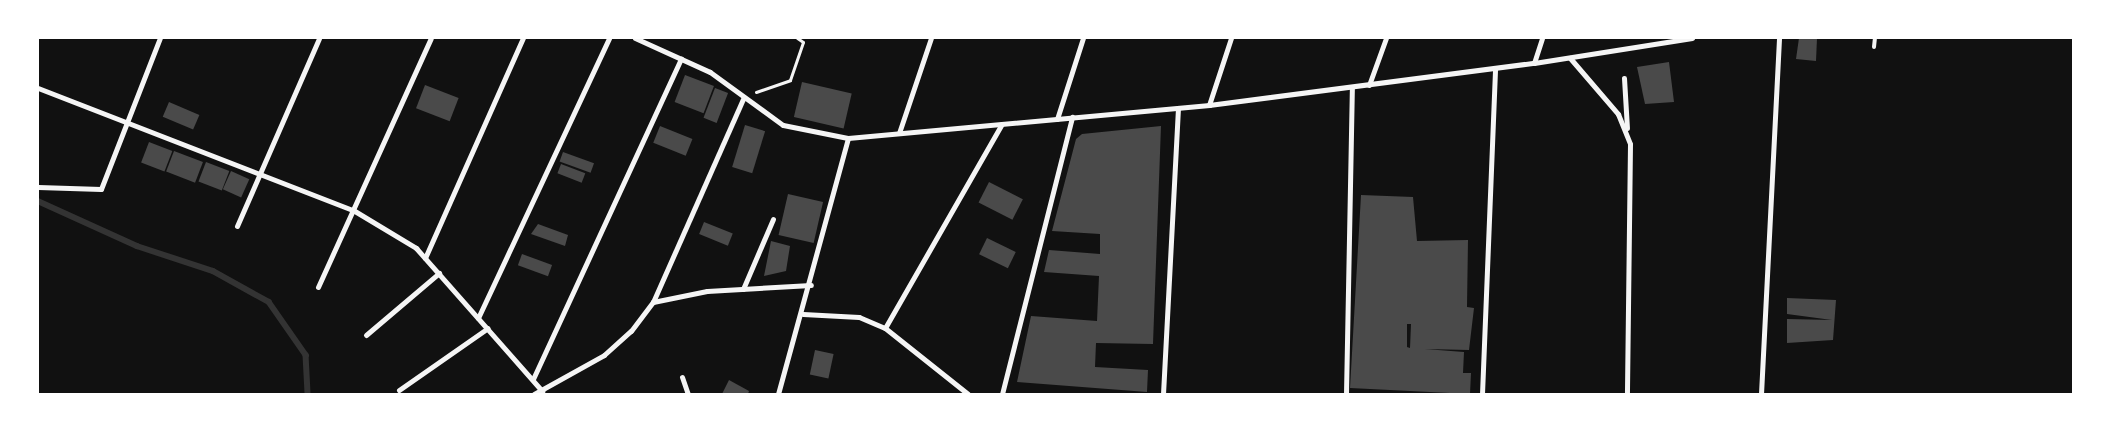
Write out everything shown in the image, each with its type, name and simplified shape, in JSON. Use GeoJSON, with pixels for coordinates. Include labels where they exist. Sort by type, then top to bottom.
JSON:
{"type":"FeatureCollection","features":[{"type":"Feature","properties":{"kind":"street"},"geometry":{"type":"LineString","coordinates":[[38,187],[101,189],[160,38]]}},
{"type":"Feature","properties":{"kind":"street"},"geometry":{"type":"LineString","coordinates":[[237,226],[319,38]]}},
{"type":"Feature","properties":{"kind":"street"},"geometry":{"type":"LineString","coordinates":[[318,287],[431,38]]}},
{"type":"Feature","properties":{"kind":"street"},"geometry":{"type":"LineString","coordinates":[[425,258],[523,38]]}},
{"type":"Feature","properties":{"kind":"street"},"geometry":{"type":"LineString","coordinates":[[478,318],[609,38]]}},
{"type":"Feature","properties":{"kind":"street"},"geometry":{"type":"LineString","coordinates":[[635,38],[681,59],[744,97],[783,124],[848,138],[1209,105],[1534,64],[1692,38]]}},
{"type":"Feature","properties":{"kind":"street"},"geometry":{"type":"LineString","coordinates":[[899,133],[931,38]]}},
{"type":"Feature","properties":{"kind":"street"},"geometry":{"type":"LineString","coordinates":[[1056,119],[1083,38]]}},
{"type":"Feature","properties":{"kind":"street"},"geometry":{"type":"LineString","coordinates":[[1209,105],[1231,38]]}},
{"type":"Feature","properties":{"kind":"street"},"geometry":{"type":"LineString","coordinates":[[1369,85],[1386,38]]}},
{"type":"Feature","properties":{"kind":"street"},"geometry":{"type":"LineString","coordinates":[[1534,64],[1542,38]]}},
{"type":"Feature","properties":{"kind":"street"},"geometry":{"type":"LineString","coordinates":[[1761,394],[1779,38]]}},
{"type":"Feature","properties":{"kind":"street"},"geometry":{"type":"LineString","coordinates":[[1570,58],[1628,131]]}},
{"type":"Feature","properties":{"kind":"street"},"geometry":{"type":"LineString","coordinates":[[533,380],[681,59]]}},
{"type":"Feature","properties":{"kind":"street"},"geometry":{"type":"LineString","coordinates":[[1482,394],[1495,68]]}},
{"type":"Feature","properties":{"kind":"street"},"geometry":{"type":"LineString","coordinates":[[1624,78],[1628,131],[1633,158],[1627,394]]}},
{"type":"Feature","properties":{"kind":"street"},"geometry":{"type":"LineString","coordinates":[[1346,394],[1352,87]]}},
{"type":"Feature","properties":{"kind":"street"},"geometry":{"type":"LineString","coordinates":[[38,88],[353,210],[425,258],[542,391]]}},
{"type":"Feature","properties":{"kind":"street"},"geometry":{"type":"LineString","coordinates":[[534,394],[604,354],[631,331],[653,302],[744,97]]}},
{"type":"Feature","properties":{"kind":"street"},"geometry":{"type":"LineString","coordinates":[[1164,394],[1178,108]]}},
{"type":"Feature","properties":{"kind":"street"},"geometry":{"type":"LineString","coordinates":[[1002,394],[1072,118]]}},
{"type":"Feature","properties":{"kind":"street"},"geometry":{"type":"LineString","coordinates":[[885,328],[1002,124]]}},
{"type":"Feature","properties":{"kind":"street"},"geometry":{"type":"LineString","coordinates":[[778,394],[811,285],[848,138]]}},
{"type":"Feature","properties":{"kind":"street"},"geometry":{"type":"LineString","coordinates":[[743,289],[773,219]]}},
{"type":"Feature","properties":{"kind":"street"},"geometry":{"type":"LineString","coordinates":[[366,335],[438,273]]}},
{"type":"Feature","properties":{"kind":"street"},"geometry":{"type":"LineString","coordinates":[[653,302],[743,289],[811,285]]}},
{"type":"Feature","properties":{"kind":"street"},"geometry":{"type":"LineString","coordinates":[[803,314],[859,317],[885,328],[968,394]]}},
{"type":"Feature","properties":{"kind":"street"},"geometry":{"type":"LineString","coordinates":[[399,390],[488,328]]}},
{"type":"Feature","properties":{"kind":"street"},"geometry":{"type":"LineString","coordinates":[[682,377],[688,394]]}},
{"type":"Feature","properties":{"kind":"lane"},"geometry":{"type":"LineString","coordinates":[[1874,46],[1875,38]]}},
{"type":"Feature","properties":{"kind":"path"},"geometry":{"type":"LineString","coordinates":[[744,97],[790,80],[803,42],[797,38]]}},
{"type":"Feature","properties":{"kind":"building"},"geometry":{"type":"Polygon","coordinates":[[[1799,38],[1817,38],[1816,61],[1796,59],[1799,38]]]}},
{"type":"Feature","properties":{"kind":"building"},"geometry":{"type":"Polygon","coordinates":[[[1669,62],[1674,102],[1645,104],[1637,67],[1669,62]]]}},
{"type":"Feature","properties":{"kind":"building"},"geometry":{"type":"Polygon","coordinates":[[[685,75],[714,86],[704,113],[675,102],[685,75]]]}},
{"type":"Feature","properties":{"kind":"building"},"geometry":{"type":"Polygon","coordinates":[[[802,82],[852,93],[844,129],[794,117],[802,82]]]}},
{"type":"Feature","properties":{"kind":"building"},"geometry":{"type":"Polygon","coordinates":[[[425,85],[459,98],[450,121],[416,108],[425,85]]]}},
{"type":"Feature","properties":{"kind":"building"},"geometry":{"type":"Polygon","coordinates":[[[715,88],[728,93],[717,123],[704,118],[715,88]]]}},
{"type":"Feature","properties":{"kind":"building"},"geometry":{"type":"Polygon","coordinates":[[[169,102],[199,115],[193,130],[163,117],[169,102]]]}},
{"type":"Feature","properties":{"kind":"building"},"geometry":{"type":"Polygon","coordinates":[[[745,125],[765,131],[752,173],[732,167],[745,125]]]}},
{"type":"Feature","properties":{"kind":"building"},"geometry":{"type":"Polygon","coordinates":[[[660,126],[692,139],[686,156],[653,143],[660,126]]]}},
{"type":"Feature","properties":{"kind":"building"},"geometry":{"type":"Polygon","coordinates":[[[1161,126],[1153,344],[1096,343],[1095,367],[1148,370],[1147,392],[1017,382],[1031,316],[1097,321],[1099,276],[1044,272],[1049,250],[1100,254],[1100,234],[1052,231],[1076,139],[1082,134],[1161,126]]]}},
{"type":"Feature","properties":{"kind":"building"},"geometry":{"type":"Polygon","coordinates":[[[149,142],[172,151],[164,171],[141,163],[149,142]]]}},
{"type":"Feature","properties":{"kind":"building"},"geometry":{"type":"Polygon","coordinates":[[[174,151],[203,162],[195,183],[166,172],[174,151]]]}},
{"type":"Feature","properties":{"kind":"building"},"geometry":{"type":"Polygon","coordinates":[[[563,152],[594,163],[591,173],[560,161],[563,152]]]}},
{"type":"Feature","properties":{"kind":"building"},"geometry":{"type":"Polygon","coordinates":[[[206,162],[229,171],[222,191],[198,182],[206,162]]]}},
{"type":"Feature","properties":{"kind":"building"},"geometry":{"type":"Polygon","coordinates":[[[561,164],[585,173],[582,183],[557,173],[561,164]]]}},
{"type":"Feature","properties":{"kind":"building"},"geometry":{"type":"Polygon","coordinates":[[[231,171],[249,179],[241,197],[223,189],[231,171]]]}},
{"type":"Feature","properties":{"kind":"building"},"geometry":{"type":"Polygon","coordinates":[[[989,182],[1023,199],[1012,220],[979,202],[989,182]]]}},
{"type":"Feature","properties":{"kind":"building"},"geometry":{"type":"Polygon","coordinates":[[[788,194],[823,202],[814,243],[779,235],[788,194]]]}},
{"type":"Feature","properties":{"kind":"building"},"geometry":{"type":"Polygon","coordinates":[[[1361,195],[1413,197],[1417,241],[1468,240],[1467,307],[1474,308],[1469,350],[1425,349],[1464,352],[1463,373],[1471,373],[1470,394],[1350,388],[1361,195]],[[1407,324],[1407,347],[1410,348],[1411,324],[1407,324]]]}},
{"type":"Feature","properties":{"kind":"building"},"geometry":{"type":"Polygon","coordinates":[[[704,222],[733,234],[728,246],[699,234],[704,222]]]}},
{"type":"Feature","properties":{"kind":"building"},"geometry":{"type":"Polygon","coordinates":[[[538,224],[568,235],[565,246],[531,234],[538,224]]]}},
{"type":"Feature","properties":{"kind":"building"},"geometry":{"type":"Polygon","coordinates":[[[987,238],[1016,252],[1008,268],[979,254],[987,238]]]}},
{"type":"Feature","properties":{"kind":"building"},"geometry":{"type":"Polygon","coordinates":[[[771,241],[790,246],[786,271],[764,276],[771,241]]]}},
{"type":"Feature","properties":{"kind":"building"},"geometry":{"type":"Polygon","coordinates":[[[522,254],[552,265],[548,276],[518,265],[522,254]]]}},
{"type":"Feature","properties":{"kind":"building"},"geometry":{"type":"Polygon","coordinates":[[[1787,298],[1836,300],[1833,340],[1787,343],[1787,319],[1832,320],[1787,314],[1787,298]]]}},
{"type":"Feature","properties":{"kind":"building"},"geometry":{"type":"Polygon","coordinates":[[[815,350],[834,354],[828,378],[810,374],[815,350]]]}},
{"type":"Feature","properties":{"kind":"building"},"geometry":{"type":"Polygon","coordinates":[[[729,380],[749,391],[748,394],[722,394],[729,380]]]}},
{"type":"Feature","properties":{"kind":"waterway"},"geometry":{"type":"LineString","coordinates":[[38,201],[137,246],[213,271],[269,302],[306,355],[308,394]]}}]}
